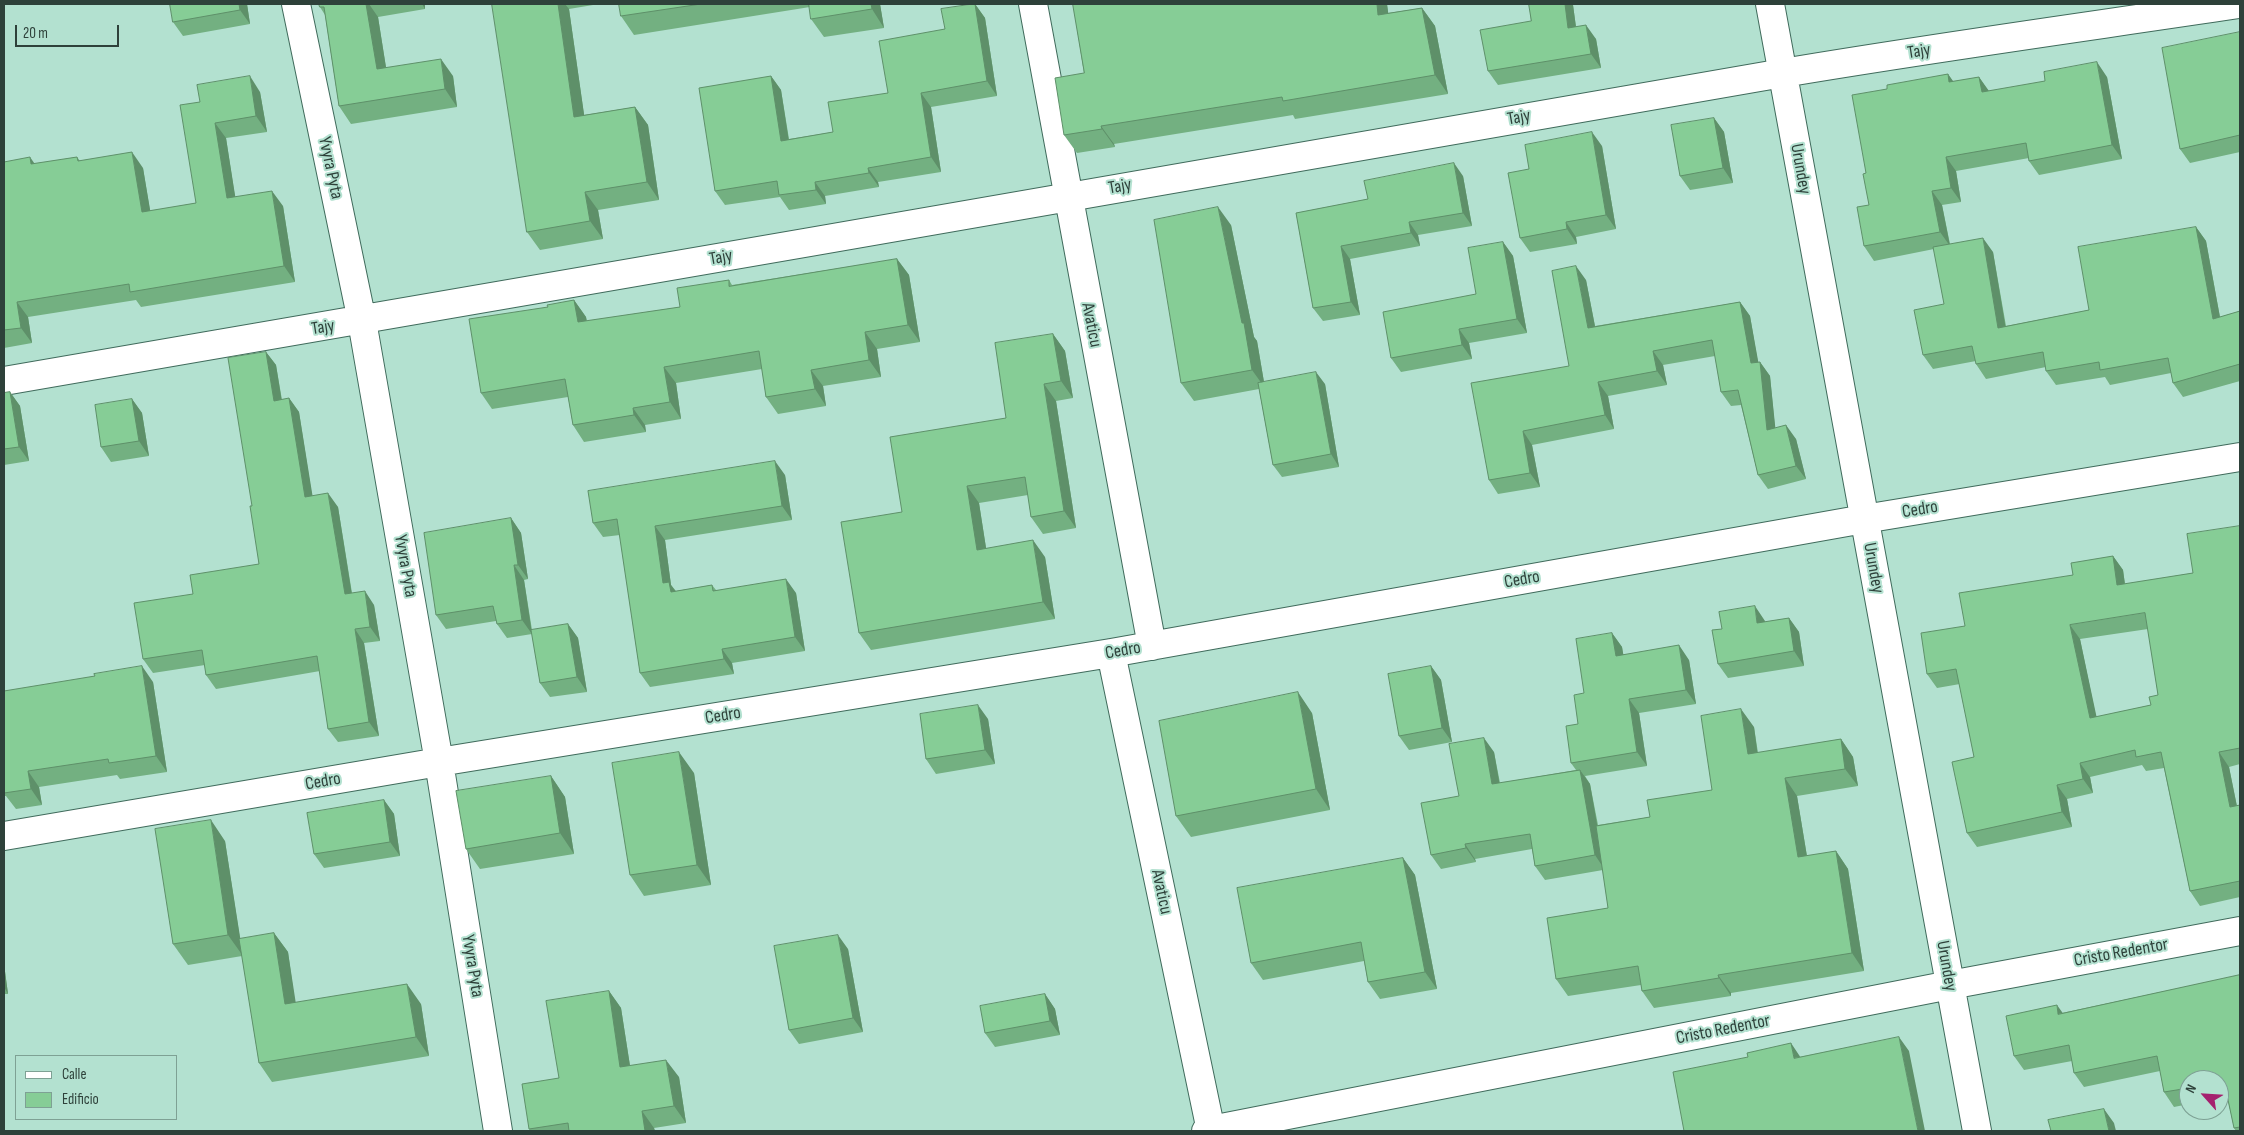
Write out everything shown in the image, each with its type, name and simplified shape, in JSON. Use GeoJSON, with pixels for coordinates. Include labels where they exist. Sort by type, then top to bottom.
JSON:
{"type":"FeatureCollection","features":[{"type":"Feature","properties":{"kind":"street","name":"Yvyra Pyta"},"geometry":{"type":"LineString","coordinates":[[296,4],[362,321],[439,762],[498,1131]]}},
{"type":"Feature","properties":{"kind":"street","name":"Avaticu"},"geometry":{"type":"LineString","coordinates":[[1033,4],[1067,196],[1152,646]]}},
{"type":"Feature","properties":{"kind":"street","name":"Urundey"},"geometry":{"type":"LineString","coordinates":[[1770,4],[1977,1131]]}},
{"type":"Feature","properties":{"kind":"street","name":"Tajy"},"geometry":{"type":"LineString","coordinates":[[4,381],[362,321],[1067,196],[1782,73],[2239,4]]}},
{"type":"Feature","properties":{"kind":"street","name":"Cedro"},"geometry":{"type":"LineString","coordinates":[[4,836],[439,762],[1111,653],[1864,519],[2240,457]]}},
{"type":"Feature","properties":{"kind":"street","name":"Avaticu"},"geometry":{"type":"LineString","coordinates":[[1111,653],[1210,1131]]}},
{"type":"Feature","properties":{"kind":"street","name":"Cristo Redentor"},"geometry":{"type":"LineString","coordinates":[[1210,1131],[1950,985],[2240,932]]}},
{"type":"Feature","properties":{"kind":"building"},"geometry":{"type":"Polygon","coordinates":[[[170,4],[239,4],[240,10],[173,22],[170,4]]]}},
{"type":"Feature","properties":{"kind":"building"},"geometry":{"type":"Polygon","coordinates":[[[319,4],[366,4],[377,69],[441,59],[445,89],[339,106],[324,7],[320,7],[319,4]]]}},
{"type":"Feature","properties":{"kind":"building"},"geometry":{"type":"Polygon","coordinates":[[[492,4],[558,4],[574,117],[635,107],[647,182],[585,192],[590,221],[527,232],[492,4]]]}},
{"type":"Feature","properties":{"kind":"building"},"geometry":{"type":"Polygon","coordinates":[[[619,4],[701,4],[621,16],[619,4]]]}},
{"type":"Feature","properties":{"kind":"building"},"geometry":{"type":"Polygon","coordinates":[[[809,4],[871,4],[872,9],[811,19],[809,4]]]}},
{"type":"Feature","properties":{"kind":"building"},"geometry":{"type":"Polygon","coordinates":[[[975,4],[987,81],[921,93],[931,157],[868,168],[869,173],[815,182],[816,190],[779,195],[777,181],[715,191],[699,88],[771,76],[781,141],[833,132],[828,102],[888,93],[879,41],[945,29],[941,9],[975,4]]]}},
{"type":"Feature","properties":{"kind":"building"},"geometry":{"type":"Polygon","coordinates":[[[1073,4],[1377,4],[1378,15],[1422,8],[1435,75],[1283,101],[1282,97],[1101,126],[1102,129],[1064,135],[1055,78],[1084,73],[1073,4]]]}},
{"type":"Feature","properties":{"kind":"building"},"geometry":{"type":"Polygon","coordinates":[[[1529,4],[1565,4],[1568,28],[1586,25],[1591,54],[1488,71],[1480,30],[1531,21],[1529,4]]]}},
{"type":"Feature","properties":{"kind":"building"},"geometry":{"type":"Polygon","coordinates":[[[2240,32],[2240,135],[2180,149],[2162,48],[2240,32]]]}},
{"type":"Feature","properties":{"kind":"building"},"geometry":{"type":"Polygon","coordinates":[[[2097,62],[2112,145],[2029,161],[2026,143],[1946,157],[1951,188],[1932,191],[1940,232],[1864,246],[1857,207],[1869,205],[1863,174],[1866,173],[1852,95],[1887,89],[1887,85],[1948,74],[1949,82],[1979,77],[1982,92],[2045,81],[2044,72],[2097,62]]]}},
{"type":"Feature","properties":{"kind":"building"},"geometry":{"type":"Polygon","coordinates":[[[250,76],[256,116],[215,123],[227,198],[272,191],[284,266],[130,292],[129,284],[17,302],[21,328],[4,330],[4,162],[30,157],[31,164],[77,157],[78,161],[132,152],[142,212],[196,203],[180,105],[200,102],[197,85],[250,76]]]}},
{"type":"Feature","properties":{"kind":"building"},"geometry":{"type":"Polygon","coordinates":[[[1714,118],[1723,168],[1680,176],[1671,125],[1714,118]]]}},
{"type":"Feature","properties":{"kind":"building"},"geometry":{"type":"Polygon","coordinates":[[[1592,132],[1606,215],[1566,222],[1567,229],[1520,238],[1508,173],[1529,169],[1525,145],[1592,132]]]}},
{"type":"Feature","properties":{"kind":"building"},"geometry":{"type":"Polygon","coordinates":[[[1454,163],[1463,213],[1409,222],[1411,233],[1341,246],[1351,302],[1313,308],[1296,213],[1368,199],[1364,181],[1454,163]]]}},
{"type":"Feature","properties":{"kind":"building"},"geometry":{"type":"Polygon","coordinates":[[[1218,207],[1242,323],[1244,323],[1252,370],[1181,383],[1154,220],[1218,207]]]}},
{"type":"Feature","properties":{"kind":"building"},"geometry":{"type":"Polygon","coordinates":[[[2196,227],[2213,319],[2240,311],[2240,364],[2173,383],[2168,358],[2100,370],[2099,362],[2046,371],[2043,352],[1976,364],[1972,346],[1923,355],[1914,310],[1944,304],[1933,247],[1983,238],[1998,328],[2089,310],[2078,247],[2196,227]]]}},
{"type":"Feature","properties":{"kind":"building"},"geometry":{"type":"Polygon","coordinates":[[[1503,242],[1517,319],[1459,329],[1462,345],[1391,358],[1383,312],[1476,294],[1468,248],[1503,242]]]}},
{"type":"Feature","properties":{"kind":"building"},"geometry":{"type":"Polygon","coordinates":[[[897,259],[908,325],[865,332],[869,360],[811,370],[815,389],[766,397],[759,351],[664,367],[670,402],[633,408],[634,415],[573,425],[565,379],[481,393],[469,319],[548,307],[547,305],[574,300],[578,322],[680,307],[677,288],[729,280],[729,286],[897,259]]]}},
{"type":"Feature","properties":{"kind":"building"},"geometry":{"type":"Polygon","coordinates":[[[1576,266],[1588,328],[1740,302],[1751,363],[1760,362],[1767,430],[1786,425],[1796,466],[1758,475],[1738,390],[1721,392],[1712,340],[1653,351],[1657,371],[1598,382],[1605,415],[1523,431],[1530,473],[1489,480],[1471,383],[1569,366],[1552,271],[1576,266]]]}},
{"type":"Feature","properties":{"kind":"building"},"geometry":{"type":"Polygon","coordinates":[[[1053,334],[1061,381],[1044,384],[1064,511],[1031,517],[1025,477],[967,486],[977,550],[1033,540],[1043,602],[859,633],[841,522],[902,512],[890,437],[1006,418],[995,343],[1053,334]]]}},
{"type":"Feature","properties":{"kind":"building"},"geometry":{"type":"Polygon","coordinates":[[[266,352],[274,401],[289,398],[305,497],[328,493],[345,594],[365,591],[370,627],[355,629],[369,722],[328,729],[317,656],[206,675],[202,650],[143,659],[134,603],[193,594],[190,575],[259,564],[250,506],[252,506],[228,358],[266,352]]]}},
{"type":"Feature","properties":{"kind":"building"},"geometry":{"type":"Polygon","coordinates":[[[1316,372],[1331,454],[1273,465],[1258,383],[1316,372]]]}},
{"type":"Feature","properties":{"kind":"building"},"geometry":{"type":"Polygon","coordinates":[[[10,392],[19,447],[4,449],[4,393],[10,392]]]}},
{"type":"Feature","properties":{"kind":"building"},"geometry":{"type":"Polygon","coordinates":[[[132,399],[139,441],[101,447],[95,405],[132,399]]]}},
{"type":"Feature","properties":{"kind":"building"},"geometry":{"type":"Polygon","coordinates":[[[775,461],[782,506],[655,526],[663,583],[669,582],[671,592],[712,585],[713,591],[786,579],[795,637],[722,649],[724,659],[640,673],[617,519],[593,523],[588,491],[775,461]]]}},
{"type":"Feature","properties":{"kind":"building"},"geometry":{"type":"Polygon","coordinates":[[[511,518],[518,565],[514,565],[522,620],[497,624],[493,606],[436,615],[424,533],[511,518]]]}},
{"type":"Feature","properties":{"kind":"building"},"geometry":{"type":"Polygon","coordinates":[[[2240,526],[2240,748],[2219,752],[2230,807],[2240,805],[2240,881],[2190,891],[2161,752],[2136,757],[2135,750],[2080,763],[2083,779],[2057,785],[2062,812],[1967,833],[1952,762],[1974,757],[1956,669],[1927,674],[1921,633],[1965,626],[1959,593],[2073,575],[2071,563],[2113,556],[2117,585],[2193,573],[2187,534],[2240,526]],[[2145,613],[2070,625],[2090,718],[2151,705],[2149,697],[2158,695],[2145,613]]]}},
{"type":"Feature","properties":{"kind":"building"},"geometry":{"type":"Polygon","coordinates":[[[1755,606],[1757,623],[1789,618],[1794,651],[1718,664],[1712,630],[1722,629],[1719,612],[1755,606]]]}},
{"type":"Feature","properties":{"kind":"building"},"geometry":{"type":"Polygon","coordinates":[[[568,624],[577,677],[540,683],[531,630],[568,624]]]}},
{"type":"Feature","properties":{"kind":"building"},"geometry":{"type":"Polygon","coordinates":[[[1612,633],[1616,656],[1679,645],[1686,690],[1629,699],[1637,752],[1571,763],[1566,726],[1578,724],[1574,695],[1584,693],[1576,639],[1612,633]]]}},
{"type":"Feature","properties":{"kind":"building"},"geometry":{"type":"Polygon","coordinates":[[[142,666],[156,756],[109,763],[108,759],[28,771],[31,789],[4,793],[4,691],[142,666]]]}},
{"type":"Feature","properties":{"kind":"building"},"geometry":{"type":"Polygon","coordinates":[[[1431,666],[1442,728],[1399,736],[1388,674],[1431,666]]]}},
{"type":"Feature","properties":{"kind":"building"},"geometry":{"type":"Polygon","coordinates":[[[1298,692],[1316,789],[1176,816],[1159,721],[1298,692]]]}},
{"type":"Feature","properties":{"kind":"building"},"geometry":{"type":"Polygon","coordinates":[[[978,705],[985,750],[926,759],[920,714],[978,705]]]}},
{"type":"Feature","properties":{"kind":"building"},"geometry":{"type":"Polygon","coordinates":[[[1741,709],[1748,754],[1841,739],[1845,769],[1785,778],[1798,857],[1836,851],[1852,953],[1718,975],[1719,978],[1642,991],[1638,966],[1556,979],[1547,918],[1608,908],[1596,826],[1650,817],[1647,800],[1712,790],[1701,716],[1741,709]]]}},
{"type":"Feature","properties":{"kind":"building"},"geometry":{"type":"Polygon","coordinates":[[[1484,738],[1492,784],[1580,770],[1595,855],[1535,866],[1530,834],[1465,844],[1466,848],[1431,855],[1421,803],[1459,796],[1449,744],[1484,738]]]}},
{"type":"Feature","properties":{"kind":"building"},"geometry":{"type":"Polygon","coordinates":[[[679,752],[697,865],[630,875],[612,763],[679,752]]]}},
{"type":"Feature","properties":{"kind":"building"},"geometry":{"type":"Polygon","coordinates":[[[551,776],[560,833],[466,849],[456,791],[551,776]]]}},
{"type":"Feature","properties":{"kind":"building"},"geometry":{"type":"Polygon","coordinates":[[[384,800],[390,842],[314,854],[307,813],[384,800]]]}},
{"type":"Feature","properties":{"kind":"building"},"geometry":{"type":"Polygon","coordinates":[[[211,820],[228,935],[173,944],[155,829],[211,820]]]}},
{"type":"Feature","properties":{"kind":"building"},"geometry":{"type":"Polygon","coordinates":[[[1403,858],[1425,972],[1368,982],[1361,942],[1251,963],[1237,888],[1403,858]]]}},
{"type":"Feature","properties":{"kind":"building"},"geometry":{"type":"Polygon","coordinates":[[[274,933],[285,1004],[407,984],[416,1037],[259,1063],[239,939],[274,933]]]}},
{"type":"Feature","properties":{"kind":"building"},"geometry":{"type":"Polygon","coordinates":[[[838,935],[853,1018],[789,1030],[774,946],[838,935]]]}},
{"type":"Feature","properties":{"kind":"building"},"geometry":{"type":"Polygon","coordinates":[[[2240,975],[2240,1127],[2234,1128],[2229,1104],[2229,1070],[2179,1070],[2179,1090],[2164,1092],[2157,1056],[2074,1073],[2069,1045],[2014,1056],[2006,1016],[2057,1005],[2058,1014],[2240,975]]]}},
{"type":"Feature","properties":{"kind":"building"},"geometry":{"type":"Polygon","coordinates":[[[609,991],[620,1067],[666,1060],[674,1106],[642,1111],[645,1131],[569,1131],[568,1123],[529,1129],[522,1084],[559,1078],[546,1001],[609,991]]]}},
{"type":"Feature","properties":{"kind":"building"},"geometry":{"type":"Polygon","coordinates":[[[1045,994],[1050,1021],[985,1033],[980,1006],[1045,994]]]}},
{"type":"Feature","properties":{"kind":"building"},"geometry":{"type":"Polygon","coordinates":[[[1899,1037],[1918,1131],[1684,1131],[1673,1072],[1748,1057],[1747,1053],[1791,1043],[1794,1058],[1899,1037]]]}},
{"type":"Feature","properties":{"kind":"building"},"geometry":{"type":"Polygon","coordinates":[[[2104,1109],[2109,1131],[2051,1131],[2048,1120],[2104,1109]]]}}]}
